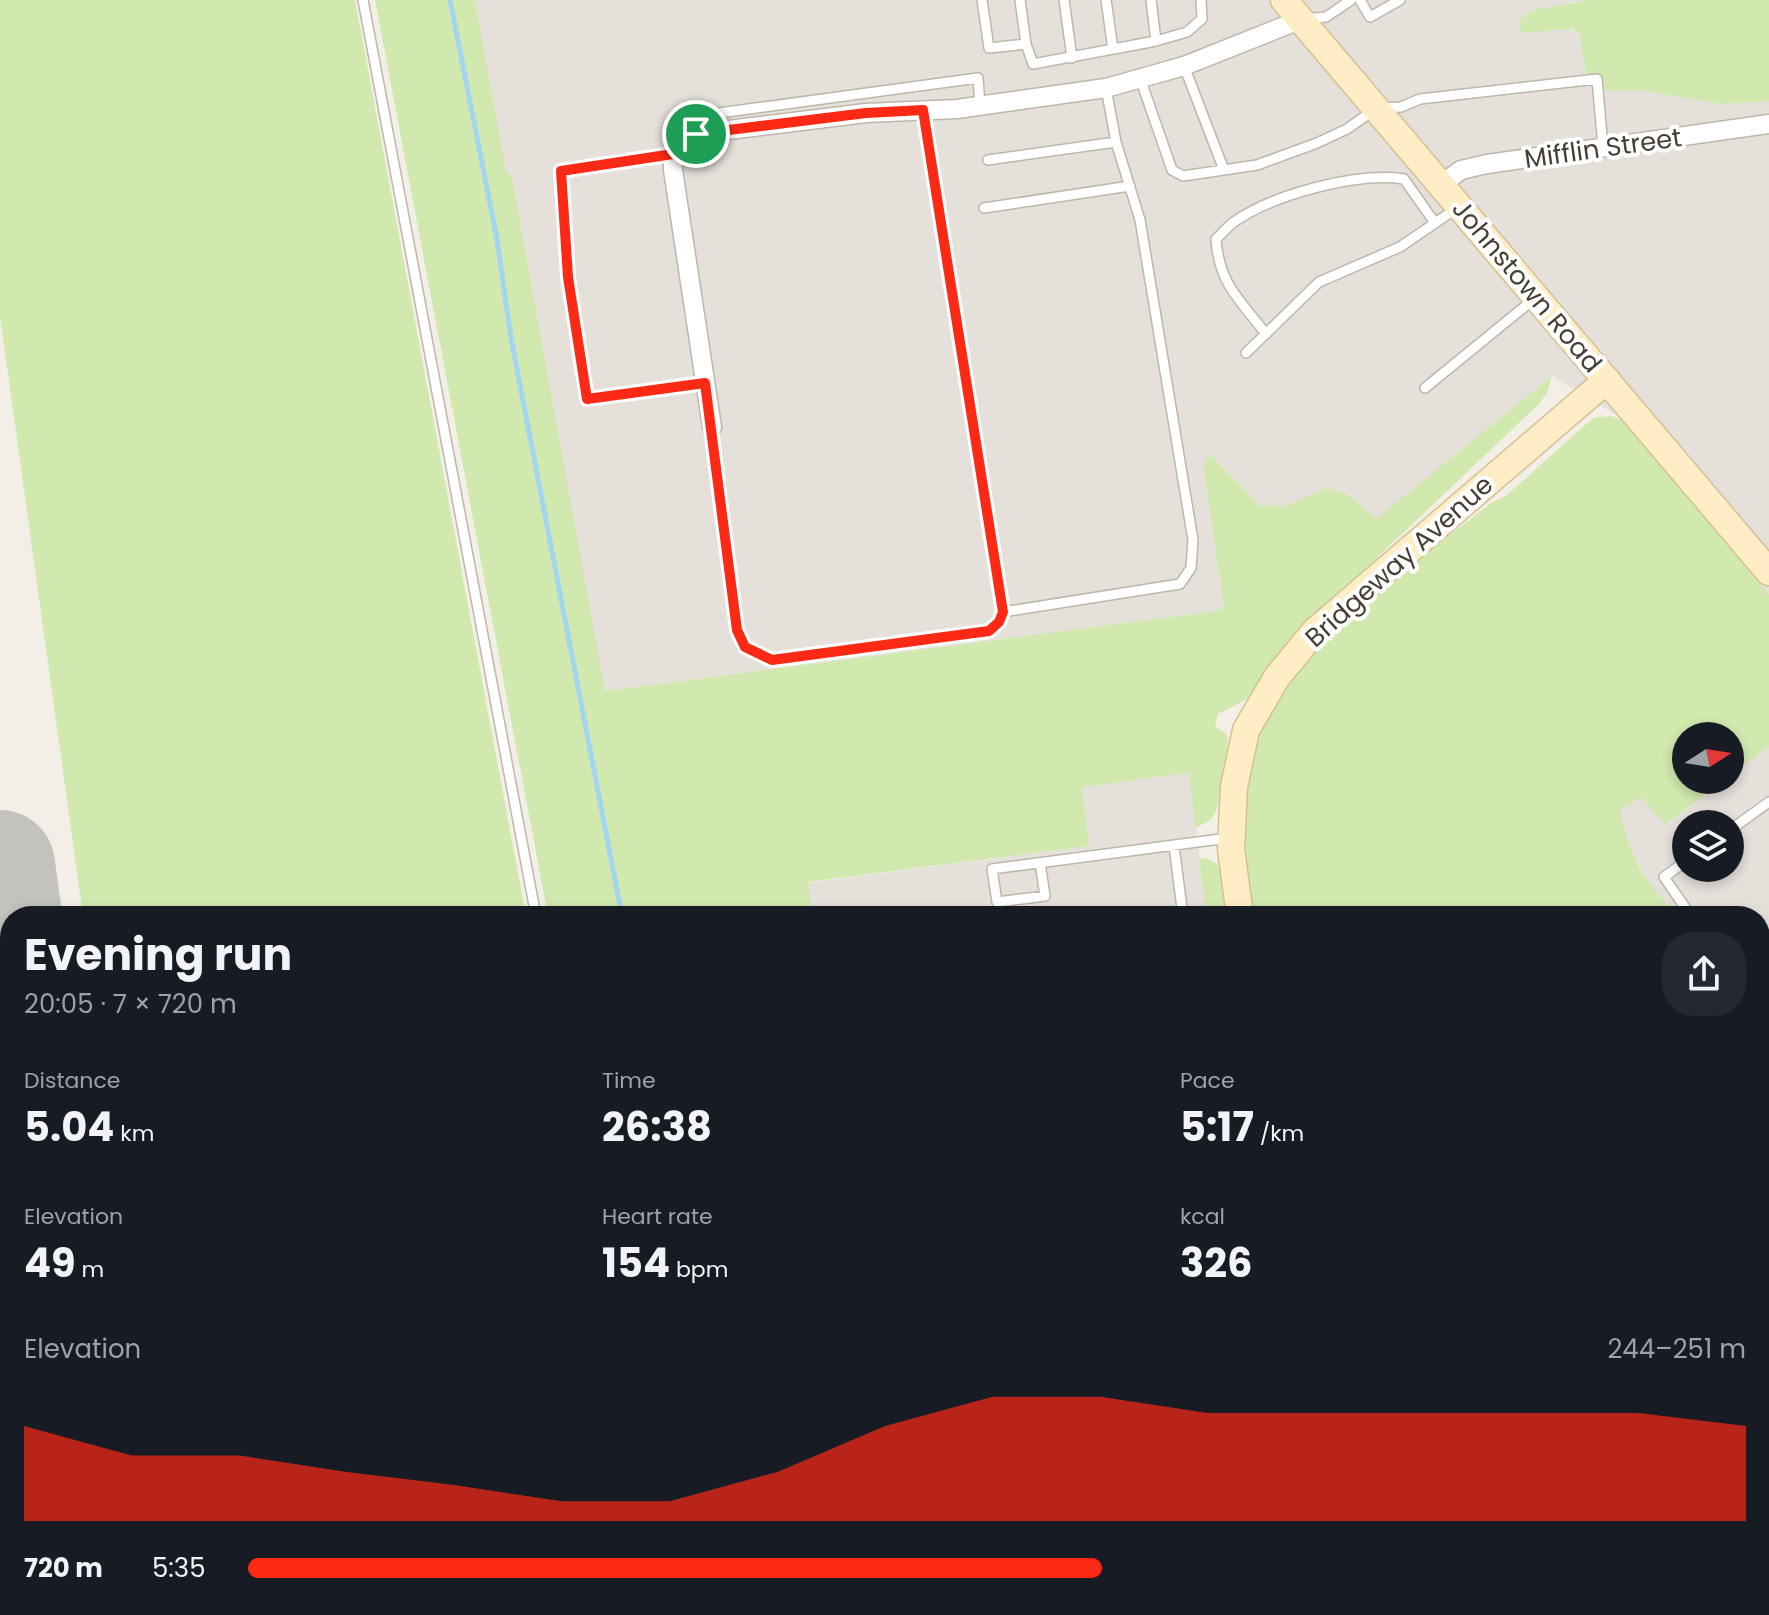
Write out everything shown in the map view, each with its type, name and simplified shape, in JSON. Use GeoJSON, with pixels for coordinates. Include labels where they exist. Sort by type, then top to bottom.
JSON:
{"type":"FeatureCollection","features":[{"type":"Feature","properties":{"kind":"main road","name":"Johnstown Road"},"geometry":{"type":"LineString","coordinates":[[1293,9],[1377,108],[1414,171],[1442,184],[1769,572]]}},
{"type":"Feature","properties":{"kind":"main road","name":"Bridgeway Avenue"},"geometry":{"type":"LineString","coordinates":[[1239,906],[1231,838],[1234,787],[1246,730],[1286,665],[1315,631],[1607,380]]}},
{"type":"Feature","properties":{"kind":"street"},"geometry":{"type":"LineString","coordinates":[[712,427],[673,170],[673,154],[681,141],[696,134],[866,113],[980,105],[1106,88],[1184,66],[1293,9]]}},
{"type":"Feature","properties":{"kind":"street","name":"Mifflin Street"},"geometry":{"type":"LineString","coordinates":[[1442,184],[1461,170],[1487,164],[1769,124]]}},
{"type":"Feature","properties":{"kind":"lane"},"geometry":{"type":"LineString","coordinates":[[363,0],[534,906]]}},
{"type":"Feature","properties":{"kind":"lane"},"geometry":{"type":"LineString","coordinates":[[982,0],[989,48],[1026,44]]}},
{"type":"Feature","properties":{"kind":"lane"},"geometry":{"type":"LineString","coordinates":[[1020,0],[1026,44],[1033,64],[1156,41],[1187,32],[1202,19],[1201,0]]}},
{"type":"Feature","properties":{"kind":"lane"},"geometry":{"type":"LineString","coordinates":[[1064,0],[1072,58]]}},
{"type":"Feature","properties":{"kind":"lane"},"geometry":{"type":"LineString","coordinates":[[1106,0],[1113,49]]}},
{"type":"Feature","properties":{"kind":"lane"},"geometry":{"type":"LineString","coordinates":[[1151,0],[1156,41]]}},
{"type":"Feature","properties":{"kind":"lane"},"geometry":{"type":"LineString","coordinates":[[1293,9],[1326,17],[1351,0]]}},
{"type":"Feature","properties":{"kind":"lane"},"geometry":{"type":"LineString","coordinates":[[1360,0],[1370,17],[1400,0]]}},
{"type":"Feature","properties":{"kind":"lane"},"geometry":{"type":"LineString","coordinates":[[1184,66],[1224,170]]}},
{"type":"Feature","properties":{"kind":"lane"},"geometry":{"type":"LineString","coordinates":[[696,134],[704,115],[978,78],[980,105]]}},
{"type":"Feature","properties":{"kind":"lane"},"geometry":{"type":"LineString","coordinates":[[1140,78],[1172,170],[1183,176],[1257,165],[1347,129],[1377,108],[1401,107],[1420,99],[1597,79],[1603,147]]}},
{"type":"Feature","properties":{"kind":"lane"},"geometry":{"type":"LineString","coordinates":[[1003,612],[1180,584],[1191,568],[1191,525],[1140,220],[1116,142],[1106,88]]}},
{"type":"Feature","properties":{"kind":"lane"},"geometry":{"type":"LineString","coordinates":[[712,427],[737,630],[745,647],[772,660],[989,631],[999,622],[1003,612],[923,110]]}},
{"type":"Feature","properties":{"kind":"lane"},"geometry":{"type":"LineString","coordinates":[[988,160],[1116,142]]}},
{"type":"Feature","properties":{"kind":"lane"},"geometry":{"type":"LineString","coordinates":[[673,154],[561,171],[568,277],[587,399],[705,383]]}},
{"type":"Feature","properties":{"kind":"lane"},"geometry":{"type":"LineString","coordinates":[[1266,334],[1223,278],[1218,261],[1216,239],[1234,222],[1296,191],[1414,171],[1435,223]]}},
{"type":"Feature","properties":{"kind":"lane"},"geometry":{"type":"LineString","coordinates":[[984,208],[1130,186]]}},
{"type":"Feature","properties":{"kind":"lane"},"geometry":{"type":"LineString","coordinates":[[1246,353],[1319,282],[1400,247],[1460,206]]}},
{"type":"Feature","properties":{"kind":"lane"},"geometry":{"type":"LineString","coordinates":[[1425,388],[1537,297]]}},
{"type":"Feature","properties":{"kind":"lane"},"geometry":{"type":"LineString","coordinates":[[1744,820],[1769,802]]}},
{"type":"Feature","properties":{"kind":"lane"},"geometry":{"type":"LineString","coordinates":[[1040,863],[1045,896],[997,902],[992,869],[1231,838]]}},
{"type":"Feature","properties":{"kind":"lane"},"geometry":{"type":"LineString","coordinates":[[1174,846],[1182,906]]}},
{"type":"Feature","properties":{"kind":"lane"},"geometry":{"type":"LineString","coordinates":[[1672,871],[1664,877],[1684,906]]}},
{"type":"Feature","properties":{"kind":"shaded area"},"geometry":{"type":"Polygon","coordinates":[[[475,0],[1590,0],[1531,10],[1580,35],[1587,84],[1595,90],[1645,91],[1721,104],[1769,101],[1769,595],[1626,421],[1552,376],[1376,520],[1349,494],[1326,488],[1285,506],[1260,506],[1210,454],[1203,466],[1224,607],[1216,611],[604,691],[512,177],[506,170],[475,0]]]}},
{"type":"Feature","properties":{"kind":"shaded area"},"geometry":{"type":"Polygon","coordinates":[[[1769,746],[1769,906],[1669,906],[1654,892],[1627,844],[1620,810],[1641,797],[1666,825],[1672,820],[1672,882],[1744,882],[1744,810],[1686,810],[1707,794],[1744,794],[1744,765],[1769,746]]]}},
{"type":"Feature","properties":{"kind":"shaded area"},"geometry":{"type":"Polygon","coordinates":[[[1189,773],[1206,906],[810,906],[807,883],[1088,846],[1081,787],[1189,773]]]}},
{"type":"Feature","properties":{"kind":"green space"},"geometry":{"type":"Polygon","coordinates":[[[0,0],[355,0],[524,906],[82,906],[0,316],[0,0]]]}},
{"type":"Feature","properties":{"kind":"green space"},"geometry":{"type":"Polygon","coordinates":[[[375,0],[475,0],[506,170],[512,177],[605,691],[1216,611],[1224,607],[1203,466],[1210,454],[1260,506],[1285,506],[1326,488],[1348,494],[1376,519],[1552,376],[1547,393],[1539,404],[1309,622],[1247,699],[1218,714],[1215,727],[1226,733],[1228,739],[1225,769],[1216,811],[1206,823],[1195,828],[1189,773],[1082,787],[1089,846],[808,882],[811,906],[546,906],[375,0]]]}},
{"type":"Feature","properties":{"kind":"green space"},"geometry":{"type":"Polygon","coordinates":[[[1590,0],[1769,0],[1769,101],[1721,104],[1645,91],[1595,90],[1587,84],[1580,35],[1571,29],[1520,33],[1519,21],[1531,10],[1590,0]]]}},
{"type":"Feature","properties":{"kind":"green space"},"geometry":{"type":"Polygon","coordinates":[[[1611,416],[1626,421],[1769,595],[1769,746],[1744,765],[1744,722],[1672,722],[1672,794],[1706,794],[1685,810],[1672,810],[1672,820],[1665,825],[1641,797],[1620,810],[1640,869],[1670,906],[1251,906],[1244,840],[1245,794],[1255,747],[1275,704],[1302,664],[1374,594],[1490,504],[1508,494],[1594,418],[1611,416]]]}},
{"type":"Feature","properties":{"kind":"green space"},"geometry":{"type":"Polygon","coordinates":[[[1199,858],[1217,864],[1227,886],[1228,906],[1206,906],[1199,858]]]}},
{"type":"Feature","properties":{"kind":"waterway"},"geometry":{"type":"LineString","coordinates":[[450,0],[497,239],[511,338],[620,906]]}},
{"type":"Feature","properties":{"kind":"runway"},"geometry":{"type":"LineString","coordinates":[[0,865],[6,906]]}},
{"type":"Feature","properties":{"kind":"route"},"geometry":{"type":"LineString","coordinates":[[923,110],[1003,612],[999,622],[989,631],[772,660],[757,655],[745,647],[737,630],[705,383],[587,399],[568,277],[561,171],[673,154],[681,141],[696,134],[866,113],[923,110]]}}]}
